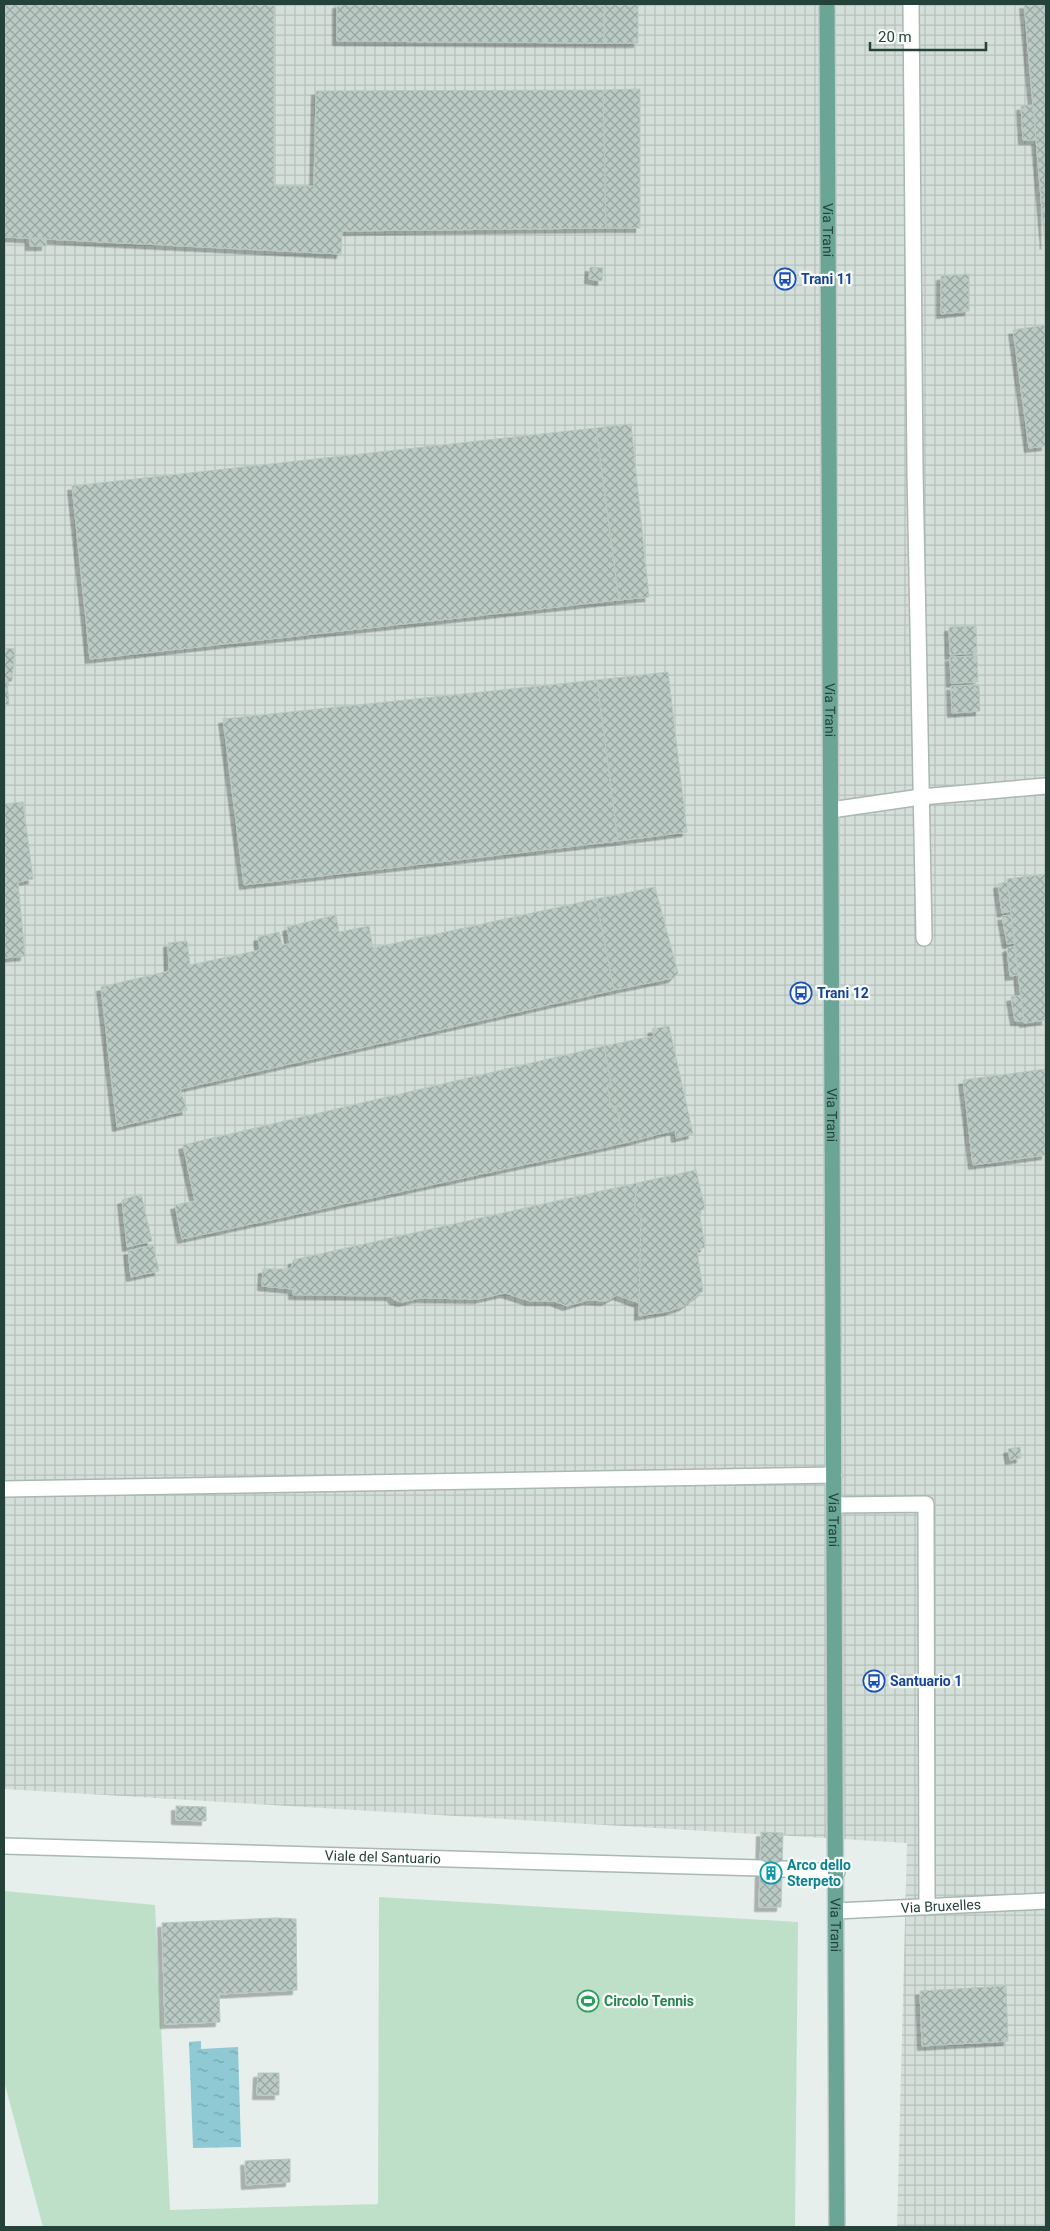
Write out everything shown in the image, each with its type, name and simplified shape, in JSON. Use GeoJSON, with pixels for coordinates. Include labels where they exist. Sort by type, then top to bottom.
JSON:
{"type":"FeatureCollection","features":[{"type":"Feature","properties":{"kind":"main road","name":"Via Trani"},"geometry":{"type":"LineString","coordinates":[[827,4],[837,2227]]}},
{"type":"Feature","properties":{"kind":"street"},"geometry":{"type":"LineString","coordinates":[[911,4],[915,471],[924,938]]}},
{"type":"Feature","properties":{"kind":"street"},"geometry":{"type":"LineString","coordinates":[[831,810],[921,798],[1046,786]]}},
{"type":"Feature","properties":{"kind":"street"},"geometry":{"type":"LineString","coordinates":[[4,1489],[834,1475]]}},
{"type":"Feature","properties":{"kind":"street"},"geometry":{"type":"LineString","coordinates":[[834,1505],[926,1504],[927,1906]]}},
{"type":"Feature","properties":{"kind":"street","name":"Viale del Santuario"},"geometry":{"type":"LineString","coordinates":[[4,1846],[760,1868]]}},
{"type":"Feature","properties":{"kind":"street"},"geometry":{"type":"LineString","coordinates":[[782,1869],[836,1872]]}},
{"type":"Feature","properties":{"kind":"street","name":"Via Bruxelles"},"geometry":{"type":"LineString","coordinates":[[836,1911],[1046,1901]]}},
{"type":"Feature","properties":{"kind":"shaded area"},"geometry":{"type":"Polygon","coordinates":[[[4,4],[1046,4],[1046,2227],[897,2227],[907,1843],[4,1789],[4,4]]]}},
{"type":"Feature","properties":{"kind":"green space","name":"Circolo Tennis"},"geometry":{"type":"Polygon","coordinates":[[[4,1891],[155,1905],[170,2210],[378,2204],[379,1897],[798,1922],[795,2227],[43,2227],[4,2081],[4,1891]]]}},
{"type":"Feature","properties":{"kind":"water"},"geometry":{"type":"Polygon","coordinates":[[[201,2041],[201,2049],[238,2047],[241,2147],[193,2148],[189,2042],[201,2041]]]}},
{"type":"Feature","properties":{"kind":"building"},"geometry":{"type":"Polygon","coordinates":[[[4,4],[274,4],[274,186],[314,186],[316,91],[603,90],[606,228],[342,231],[341,254],[4,237],[4,4]]]}},
{"type":"Feature","properties":{"kind":"building"},"geometry":{"type":"Polygon","coordinates":[[[337,4],[604,4],[604,43],[337,41],[337,4]]]}},
{"type":"Feature","properties":{"kind":"building"},"geometry":{"type":"Polygon","coordinates":[[[604,4],[638,4],[638,43],[604,43],[604,4]]]}},
{"type":"Feature","properties":{"kind":"building"},"geometry":{"type":"Polygon","coordinates":[[[1024,4],[1046,4],[1045,245],[1033,105],[1024,4]]]}},
{"type":"Feature","properties":{"kind":"building"},"geometry":{"type":"Polygon","coordinates":[[[640,89],[640,228],[606,228],[603,90],[640,89]]]}},
{"type":"Feature","properties":{"kind":"building"},"geometry":{"type":"Polygon","coordinates":[[[1033,105],[1036,140],[1023,140],[1021,106],[1033,105]]]}},
{"type":"Feature","properties":{"kind":"building"},"geometry":{"type":"Polygon","coordinates":[[[30,238],[46,238],[46,246],[30,246],[30,238]]]}},
{"type":"Feature","properties":{"kind":"building"},"geometry":{"type":"Polygon","coordinates":[[[590,267],[603,268],[602,281],[589,279],[590,267]]]}},
{"type":"Feature","properties":{"kind":"building"},"geometry":{"type":"Polygon","coordinates":[[[969,274],[969,311],[941,314],[941,276],[969,274]]]}},
{"type":"Feature","properties":{"kind":"building"},"geometry":{"type":"Polygon","coordinates":[[[1046,325],[1046,446],[1029,448],[1013,330],[1046,325]]]}},
{"type":"Feature","properties":{"kind":"building"},"geometry":{"type":"Polygon","coordinates":[[[631,424],[649,597],[619,600],[596,428],[631,424]]]}},
{"type":"Feature","properties":{"kind":"building"},"geometry":{"type":"Polygon","coordinates":[[[596,428],[619,600],[90,659],[72,486],[596,428]]]}},
{"type":"Feature","properties":{"kind":"building"},"geometry":{"type":"Polygon","coordinates":[[[976,626],[977,653],[950,655],[949,627],[976,626]]]}},
{"type":"Feature","properties":{"kind":"building"},"geometry":{"type":"Polygon","coordinates":[[[4,648],[15,649],[12,681],[4,683],[4,648]]]}},
{"type":"Feature","properties":{"kind":"building"},"geometry":{"type":"Polygon","coordinates":[[[977,656],[978,682],[951,683],[950,657],[977,656]]]}},
{"type":"Feature","properties":{"kind":"building"},"geometry":{"type":"Polygon","coordinates":[[[668,672],[687,832],[618,841],[597,680],[668,672]]]}},
{"type":"Feature","properties":{"kind":"building"},"geometry":{"type":"Polygon","coordinates":[[[597,680],[618,841],[244,885],[223,719],[597,680]]]}},
{"type":"Feature","properties":{"kind":"building"},"geometry":{"type":"Polygon","coordinates":[[[7,682],[9,704],[4,705],[4,683],[7,682]]]}},
{"type":"Feature","properties":{"kind":"building"},"geometry":{"type":"Polygon","coordinates":[[[979,685],[980,711],[952,713],[951,686],[979,685]]]}},
{"type":"Feature","properties":{"kind":"building"},"geometry":{"type":"Polygon","coordinates":[[[23,802],[33,879],[18,882],[25,956],[4,958],[4,804],[23,802]]]}},
{"type":"Feature","properties":{"kind":"building"},"geometry":{"type":"Polygon","coordinates":[[[1046,874],[1046,1020],[1024,1023],[1007,879],[1046,874]]]}},
{"type":"Feature","properties":{"kind":"building"},"geometry":{"type":"Polygon","coordinates":[[[1007,882],[1011,911],[1002,913],[998,884],[1007,882]]]}},
{"type":"Feature","properties":{"kind":"building"},"geometry":{"type":"Polygon","coordinates":[[[655,887],[678,973],[673,978],[614,990],[596,899],[655,887]]]}},
{"type":"Feature","properties":{"kind":"building"},"geometry":{"type":"Polygon","coordinates":[[[596,899],[614,990],[180,1089],[187,1110],[117,1127],[101,987],[169,971],[168,943],[187,941],[190,965],[260,950],[258,937],[279,932],[282,945],[290,944],[287,927],[336,915],[339,932],[369,926],[373,948],[596,899]]]}},
{"type":"Feature","properties":{"kind":"building"},"geometry":{"type":"Polygon","coordinates":[[[1011,915],[1015,943],[1007,944],[1002,916],[1011,915]]]}},
{"type":"Feature","properties":{"kind":"building"},"geometry":{"type":"Polygon","coordinates":[[[1015,946],[1018,975],[1010,976],[1007,948],[1015,946]]]}},
{"type":"Feature","properties":{"kind":"building"},"geometry":{"type":"Polygon","coordinates":[[[1021,995],[1024,1021],[1015,1021],[1011,997],[1021,995]]]}},
{"type":"Feature","properties":{"kind":"building"},"geometry":{"type":"Polygon","coordinates":[[[669,1026],[693,1134],[676,1138],[675,1130],[624,1143],[616,1106],[611,1107],[607,1085],[611,1084],[604,1046],[654,1036],[652,1029],[669,1026]]]}},
{"type":"Feature","properties":{"kind":"building"},"geometry":{"type":"Polygon","coordinates":[[[604,1046],[611,1084],[607,1085],[611,1107],[616,1106],[624,1143],[182,1239],[175,1205],[195,1201],[183,1145],[604,1046]]]}},
{"type":"Feature","properties":{"kind":"building"},"geometry":{"type":"Polygon","coordinates":[[[1046,1069],[1046,1155],[973,1165],[963,1080],[1046,1069]]]}},
{"type":"Feature","properties":{"kind":"building"},"geometry":{"type":"Polygon","coordinates":[[[696,1170],[705,1209],[699,1211],[705,1247],[697,1250],[703,1291],[684,1306],[669,1311],[639,1316],[641,1216],[634,1213],[637,1183],[696,1170]]]}},
{"type":"Feature","properties":{"kind":"building"},"geometry":{"type":"Polygon","coordinates":[[[637,1183],[634,1213],[641,1216],[639,1303],[617,1295],[606,1301],[588,1300],[567,1306],[554,1301],[530,1301],[505,1293],[478,1299],[419,1298],[403,1302],[394,1300],[391,1296],[293,1295],[293,1289],[262,1286],[263,1269],[291,1269],[293,1260],[637,1183]]]}},
{"type":"Feature","properties":{"kind":"building"},"geometry":{"type":"Polygon","coordinates":[[[141,1194],[152,1241],[127,1247],[122,1200],[141,1194]]]}},
{"type":"Feature","properties":{"kind":"building"},"geometry":{"type":"Polygon","coordinates":[[[153,1245],[159,1271],[131,1277],[128,1251],[153,1245]]]}},
{"type":"Feature","properties":{"kind":"building"},"geometry":{"type":"Polygon","coordinates":[[[1020,1447],[1021,1458],[1010,1460],[1008,1449],[1020,1447]]]}},
{"type":"Feature","properties":{"kind":"building"},"geometry":{"type":"Polygon","coordinates":[[[176,1806],[206,1807],[206,1821],[176,1820],[176,1806]]]}},
{"type":"Feature","properties":{"kind":"building","name":"Arco dello Sterpeto"},"geometry":{"type":"Polygon","coordinates":[[[761,1832],[783,1833],[781,1907],[759,1907],[761,1832]]]}},
{"type":"Feature","properties":{"kind":"building"},"geometry":{"type":"Polygon","coordinates":[[[276,1918],[296,1919],[297,1990],[219,1994],[220,2022],[165,2024],[162,1923],[276,1918]]]}},
{"type":"Feature","properties":{"kind":"building"},"geometry":{"type":"Polygon","coordinates":[[[1006,1986],[1008,2041],[922,2046],[920,1991],[1006,1986]]]}},
{"type":"Feature","properties":{"kind":"building"},"geometry":{"type":"Polygon","coordinates":[[[258,2073],[279,2073],[279,2095],[257,2095],[258,2073]]]}},
{"type":"Feature","properties":{"kind":"building"},"geometry":{"type":"Polygon","coordinates":[[[290,2159],[290,2182],[246,2185],[245,2161],[290,2159]]]}},
{"type":"Feature","properties":{"kind":"place","name":"Trani 11"},"geometry":{"type":"Point","coordinates":[785,279]}},
{"type":"Feature","properties":{"kind":"place","name":"Trani 12"},"geometry":{"type":"Point","coordinates":[801,993]}},
{"type":"Feature","properties":{"kind":"place","name":"Santuario 1"},"geometry":{"type":"Point","coordinates":[874,1681]}},
{"type":"Feature","properties":{"kind":"place","name":"Arco dello Sterpeto"},"geometry":{"type":"Point","coordinates":[771,1873]}},
{"type":"Feature","properties":{"kind":"place","name":"Circolo Tennis"},"geometry":{"type":"Point","coordinates":[588,2001]}}]}
